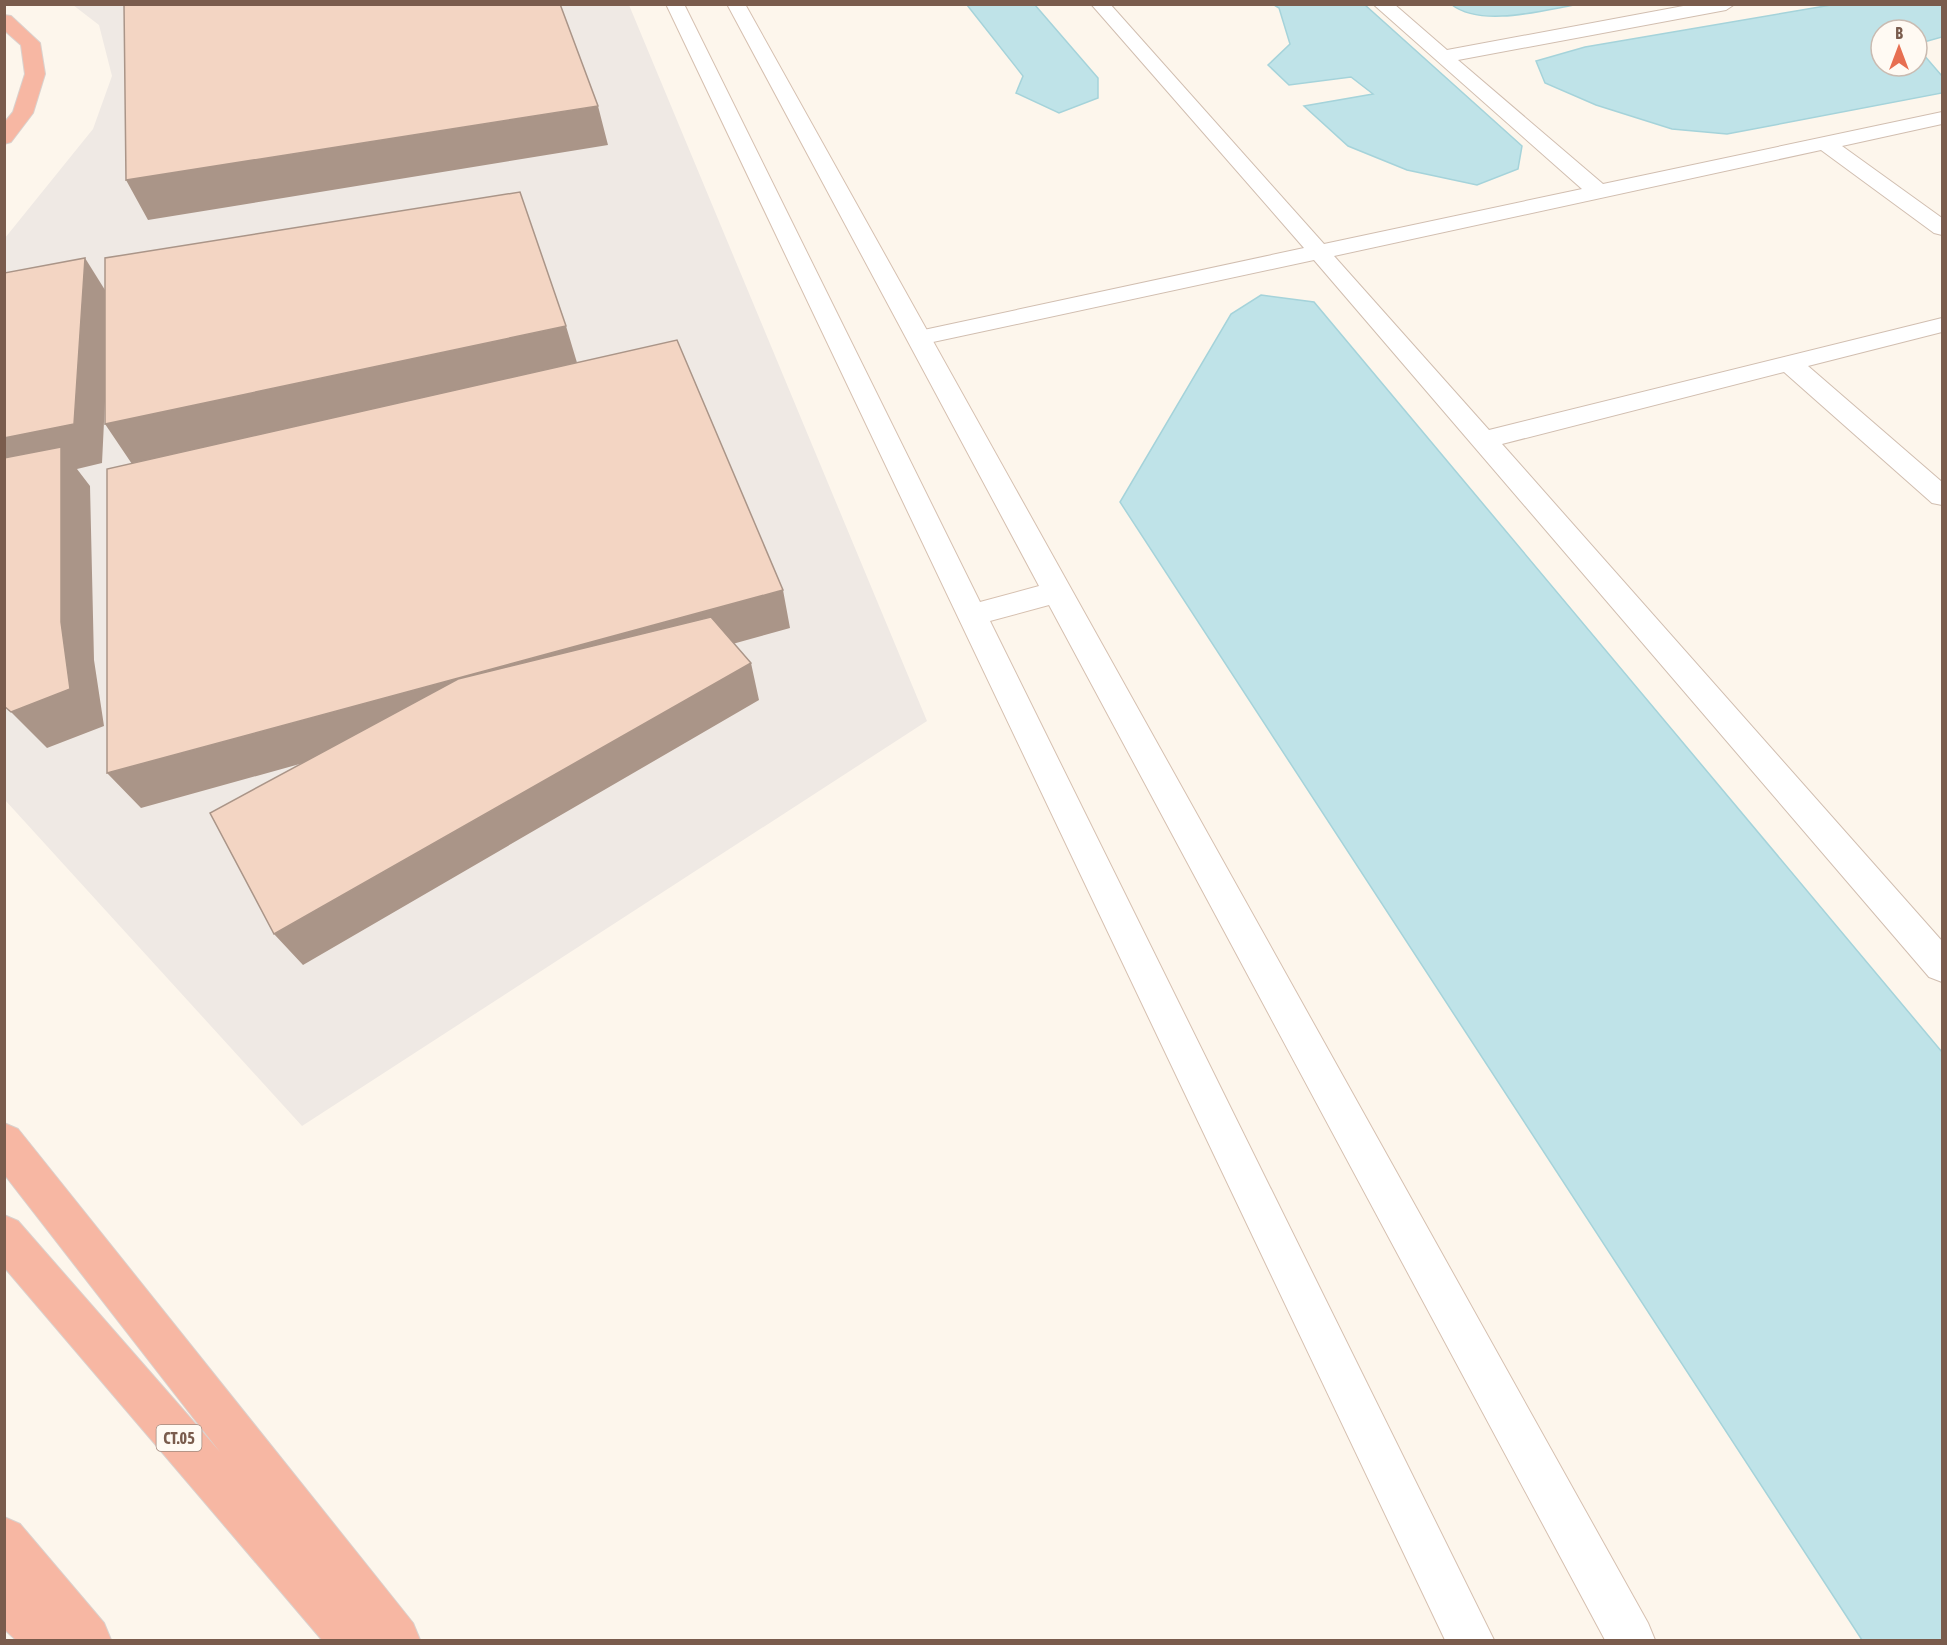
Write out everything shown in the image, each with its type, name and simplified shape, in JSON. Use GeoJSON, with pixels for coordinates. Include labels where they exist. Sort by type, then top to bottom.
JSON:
{"type":"FeatureCollection","features":[{"type":"Feature","properties":{"kind":"highway"},"geometry":{"type":"LineString","coordinates":[[4,20],[30,43],[35,74],[23,113],[4,138]]}},
{"type":"Feature","properties":{"kind":"highway"},"geometry":{"type":"LineString","coordinates":[[4,1142],[396,1641]]}},
{"type":"Feature","properties":{"kind":"highway","name":"CT.05"},"geometry":{"type":"LineString","coordinates":[[4,1235],[353,1641]]}},
{"type":"Feature","properties":{"kind":"highway"},"geometry":{"type":"LineString","coordinates":[[4,1540],[87,1641]]}},
{"type":"Feature","properties":{"kind":"highway"},"geometry":{"type":"LineString","coordinates":[[4,1596],[49,1641]]}},
{"type":"Feature","properties":{"kind":"street"},"geometry":{"type":"LineString","coordinates":[[675,4],[1470,1641]]}},
{"type":"Feature","properties":{"kind":"street"},"geometry":{"type":"LineString","coordinates":[[736,4],[1631,1641]]}},
{"type":"Feature","properties":{"kind":"street"},"geometry":{"type":"LineString","coordinates":[[1100,4],[1942,966]]}},
{"type":"Feature","properties":{"kind":"street"},"geometry":{"type":"LineString","coordinates":[[1382,4],[1599,192]]}},
{"type":"Feature","properties":{"kind":"street"},"geometry":{"type":"LineString","coordinates":[[1443,57],[1726,4]]}},
{"type":"Feature","properties":{"kind":"street"},"geometry":{"type":"LineString","coordinates":[[919,338],[1942,118]]}},
{"type":"Feature","properties":{"kind":"street"},"geometry":{"type":"LineString","coordinates":[[1824,143],[1942,228]]}},
{"type":"Feature","properties":{"kind":"street"},"geometry":{"type":"LineString","coordinates":[[1483,440],[1942,325]]}},
{"type":"Feature","properties":{"kind":"street"},"geometry":{"type":"LineString","coordinates":[[1790,364],[1942,496]]}},
{"type":"Feature","properties":{"kind":"street"},"geometry":{"type":"LineString","coordinates":[[971,615],[1058,592]]}},
{"type":"Feature","properties":{"kind":"shaded area"},"geometry":{"type":"Polygon","coordinates":[[[73,5],[629,5],[927,721],[302,1126],[5,800],[5,238],[93,129],[112,76],[99,25],[73,5]]]}},
{"type":"Feature","properties":{"kind":"water"},"geometry":{"type":"Polygon","coordinates":[[[967,5],[1035,5],[1098,78],[1098,98],[1059,113],[1016,93],[1023,76],[967,5]]]}},
{"type":"Feature","properties":{"kind":"water"},"geometry":{"type":"Polygon","coordinates":[[[1274,5],[1365,5],[1522,146],[1518,169],[1477,185],[1407,170],[1348,146],[1304,106],[1373,94],[1351,77],[1289,85],[1268,65],[1290,44],[1279,8],[1274,5]]]}},
{"type":"Feature","properties":{"kind":"water"},"geometry":{"type":"Polygon","coordinates":[[[1452,5],[1574,5],[1494,16],[1464,12],[1452,5]]]}},
{"type":"Feature","properties":{"kind":"water"},"geometry":{"type":"Polygon","coordinates":[[[1831,5],[1942,5],[1942,37],[1929,41],[1929,18],[1869,18],[1869,78],[1929,78],[1929,61],[1942,76],[1942,93],[1727,134],[1672,129],[1596,105],[1545,83],[1536,61],[1585,47],[1831,5]]]}},
{"type":"Feature","properties":{"kind":"water"},"geometry":{"type":"Polygon","coordinates":[[[1261,295],[1314,302],[1942,1052],[1942,1640],[1862,1640],[1120,502],[1231,314],[1261,295]]]}},
{"type":"Feature","properties":{"kind":"building"},"geometry":{"type":"Polygon","coordinates":[[[124,4],[560,4],[598,106],[126,180],[124,4]]]}},
{"type":"Feature","properties":{"kind":"building"},"geometry":{"type":"Polygon","coordinates":[[[520,192],[566,326],[105,424],[105,258],[520,192]]]}},
{"type":"Feature","properties":{"kind":"building"},"geometry":{"type":"Polygon","coordinates":[[[85,258],[74,424],[4,438],[4,273],[85,258]]]}},
{"type":"Feature","properties":{"kind":"building"},"geometry":{"type":"Polygon","coordinates":[[[677,340],[783,590],[107,773],[107,469],[677,340]]]}},
{"type":"Feature","properties":{"kind":"building"},"geometry":{"type":"Polygon","coordinates":[[[61,447],[61,622],[70,689],[11,712],[4,706],[4,458],[61,447]]]}},
{"type":"Feature","properties":{"kind":"building"},"geometry":{"type":"Polygon","coordinates":[[[711,617],[751,663],[274,934],[210,813],[458,679],[711,617]]]}}]}
